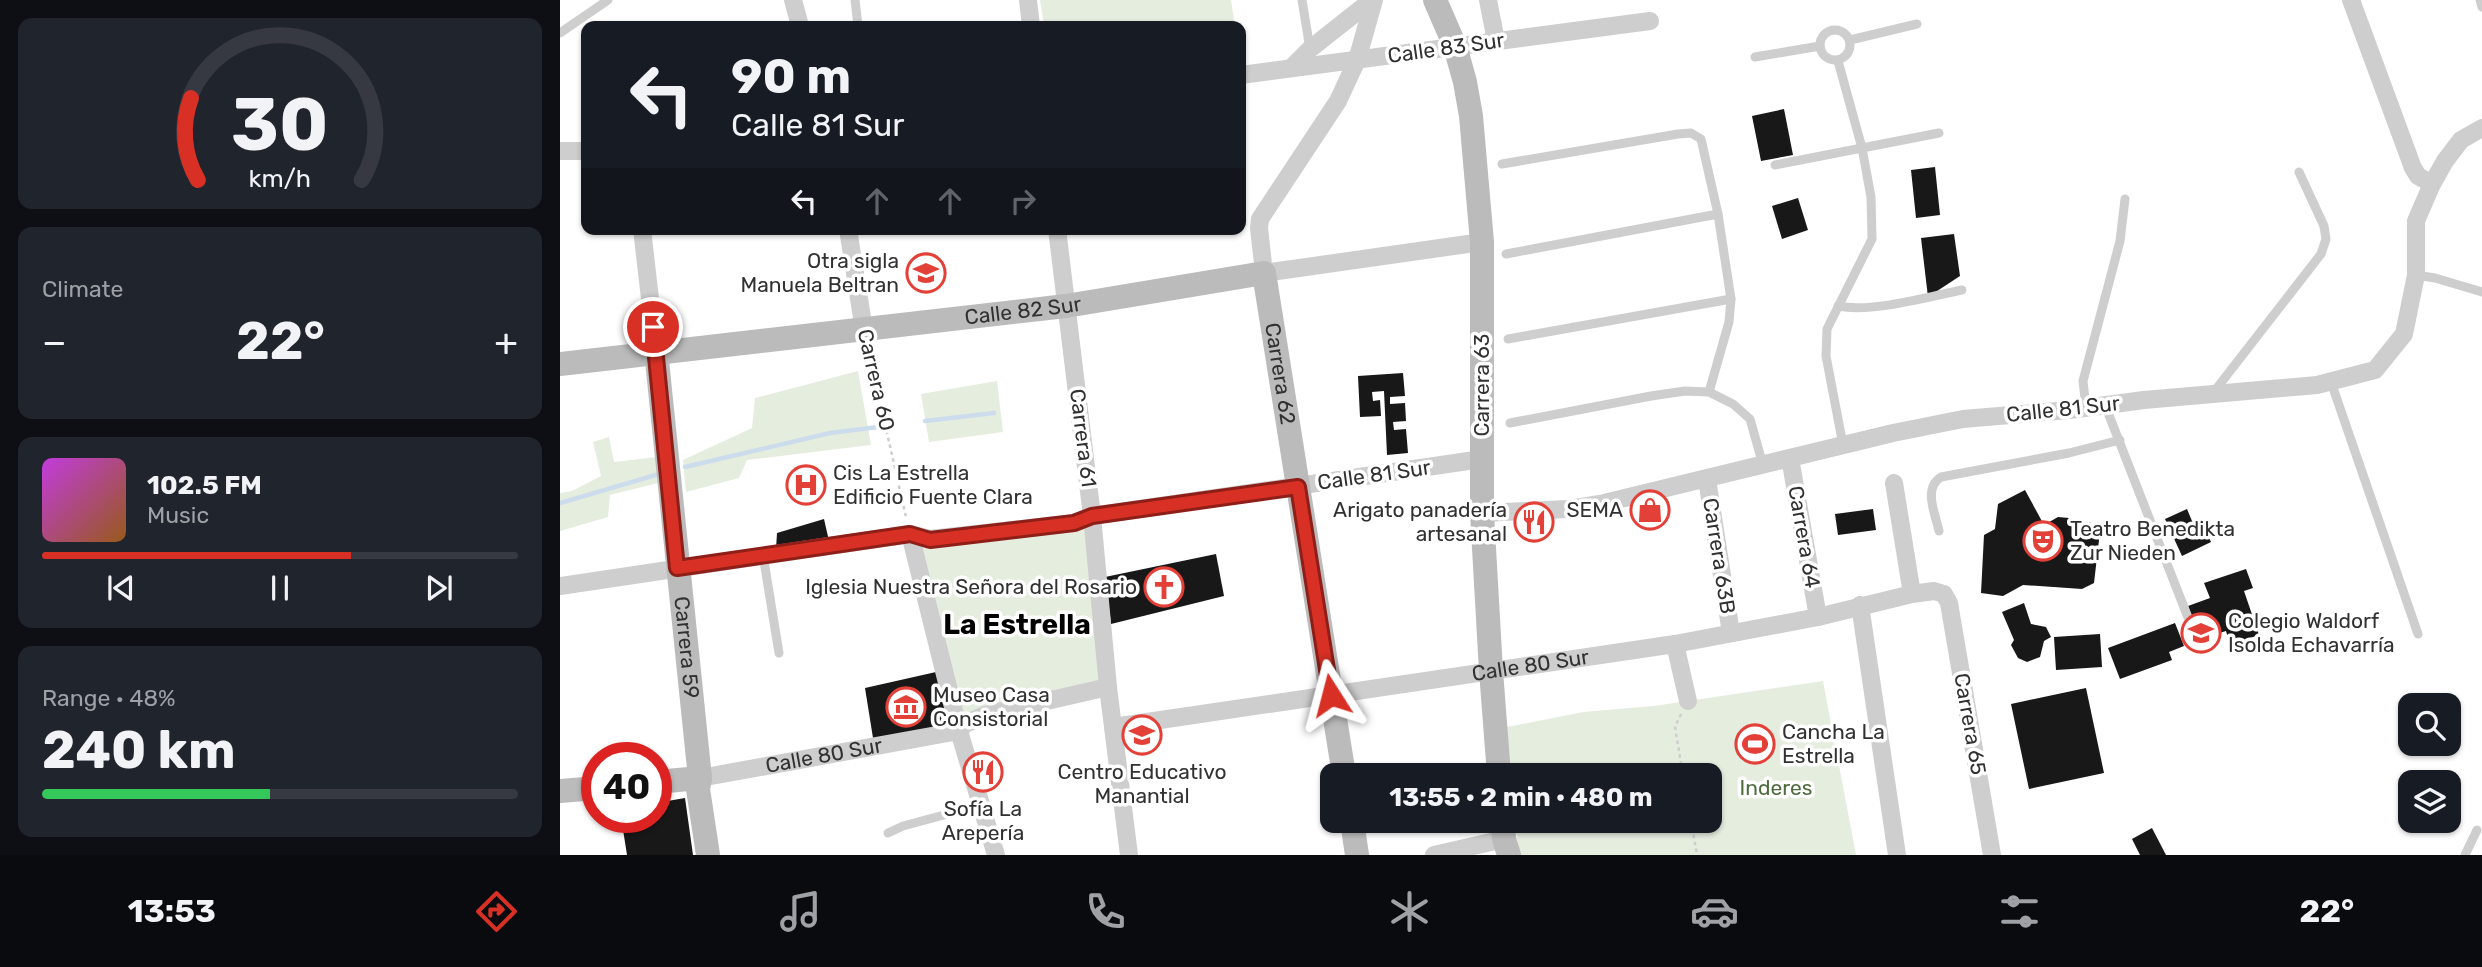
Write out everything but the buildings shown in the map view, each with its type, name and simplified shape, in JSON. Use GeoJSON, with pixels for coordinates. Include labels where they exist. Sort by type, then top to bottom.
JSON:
{"type":"FeatureCollection","features":[{"type":"Feature","properties":{"kind":"street"},"geometry":{"type":"LineString","coordinates":[[793,0],[799,21]]}},
{"type":"Feature","properties":{"kind":"street"},"geometry":{"type":"LineString","coordinates":[[1028,0],[1030,21]]}},
{"type":"Feature","properties":{"kind":"street","name":"Carrera 62"},"geometry":{"type":"LineString","coordinates":[[1291,68],[1310,49],[1373,0]]}},
{"type":"Feature","properties":{"kind":"street","name":"Carrera 62"},"geometry":{"type":"LineString","coordinates":[[1343,763],[1259,228],[1260,219],[1338,101],[1357,60],[1373,0]]}},
{"type":"Feature","properties":{"kind":"street","name":"Carrera 63"},"geometry":{"type":"LineString","coordinates":[[1435,0],[1455,46],[1471,116],[1482,242],[1482,513],[1498,763]]}},
{"type":"Feature","properties":{"kind":"street"},"geometry":{"type":"LineString","coordinates":[[1488,0],[1496,41]]}},
{"type":"Feature","properties":{"kind":"street"},"geometry":{"type":"LineString","coordinates":[[2351,0],[2413,168],[2418,176],[2432,184]]}},
{"type":"Feature","properties":{"kind":"street","name":"Calle 83 Sur"},"geometry":{"type":"LineString","coordinates":[[1246,74],[1650,21]]}},
{"type":"Feature","properties":{"kind":"street","name":"Calle 81 Sur"},"geometry":{"type":"LineString","coordinates":[[1482,513],[1568,509],[1623,499],[1843,445],[1963,419],[2331,382],[2375,370],[2403,334],[2416,275],[2416,221],[2432,184],[2461,140],[2482,128]]}},
{"type":"Feature","properties":{"kind":"street"},"geometry":{"type":"LineString","coordinates":[[560,151],[581,151]]}},
{"type":"Feature","properties":{"kind":"street","name":"Carrera 59"},"geometry":{"type":"LineString","coordinates":[[643,235],[700,778],[698,789],[708,855]]}},
{"type":"Feature","properties":{"kind":"street","name":"Carrera 60"},"geometry":{"type":"LineString","coordinates":[[849,235],[864,330]]}},
{"type":"Feature","properties":{"kind":"street","name":"Carrera 61"},"geometry":{"type":"LineString","coordinates":[[1058,235],[1129,855]]}},
{"type":"Feature","properties":{"kind":"street","name":"Calle 82 Sur"},"geometry":{"type":"LineString","coordinates":[[560,364],[1066,306],[1264,273],[1482,242]]}},
{"type":"Feature","properties":{"kind":"street","name":"Carrera 64"},"geometry":{"type":"LineString","coordinates":[[1790,458],[1818,617]]}},
{"type":"Feature","properties":{"kind":"street","name":"Calle 81 Sur"},"geometry":{"type":"LineString","coordinates":[[560,586],[910,534],[930,540],[1074,523],[1092,516],[1482,459]]}},
{"type":"Feature","properties":{"kind":"street","name":"Carrera 63B"},"geometry":{"type":"LineString","coordinates":[[1707,479],[1731,634]]}},
{"type":"Feature","properties":{"kind":"street"},"geometry":{"type":"LineString","coordinates":[[1894,483],[1912,594]]}},
{"type":"Feature","properties":{"kind":"street"},"geometry":{"type":"LineString","coordinates":[[910,534],[959,731],[996,855]]}},
{"type":"Feature","properties":{"kind":"street","name":"Calle 80 Sur"},"geometry":{"type":"LineString","coordinates":[[1113,727],[1675,644],[1818,617],[1912,594],[1934,591],[1944,594]]}},
{"type":"Feature","properties":{"kind":"street","name":"Carrera 65"},"geometry":{"type":"LineString","coordinates":[[1944,594],[1949,603],[1992,855]]}},
{"type":"Feature","properties":{"kind":"street"},"geometry":{"type":"LineString","coordinates":[[1860,605],[1897,855]]}},
{"type":"Feature","properties":{"kind":"street"},"geometry":{"type":"LineString","coordinates":[[1675,644],[1688,701]]}},
{"type":"Feature","properties":{"kind":"street","name":"Calle 80 Sur"},"geometry":{"type":"LineString","coordinates":[[672,781],[700,778],[959,731],[974,718],[1108,687]]}},
{"type":"Feature","properties":{"kind":"street"},"geometry":{"type":"LineString","coordinates":[[560,791],[581,789]]}},
{"type":"Feature","properties":{"kind":"street"},"geometry":{"type":"LineString","coordinates":[[1354,833],[1357,855]]}},
{"type":"Feature","properties":{"kind":"street"},"geometry":{"type":"LineString","coordinates":[[1434,855],[1506,838]]}},
{"type":"Feature","properties":{"kind":"lane"},"geometry":{"type":"LineString","coordinates":[[560,33],[608,0]]}},
{"type":"Feature","properties":{"kind":"lane"},"geometry":{"type":"LineString","coordinates":[[855,0],[857,21]]}},
{"type":"Feature","properties":{"kind":"lane"},"geometry":{"type":"LineString","coordinates":[[1302,0],[1310,49]]}},
{"type":"Feature","properties":{"kind":"lane"},"geometry":{"type":"LineString","coordinates":[[2480,0],[2482,7]]}},
{"type":"Feature","properties":{"kind":"lane"},"geometry":{"type":"LineString","coordinates":[[1850,40],[1917,24]]}},
{"type":"Feature","properties":{"kind":"lane"},"geometry":{"type":"LineString","coordinates":[[1832,30],[1843,32],[1850,40],[1849,53],[1838,61],[1826,58],[1820,46],[1823,36],[1832,30]]}},
{"type":"Feature","properties":{"kind":"lane"},"geometry":{"type":"LineString","coordinates":[[1755,57],[1820,46]]}},
{"type":"Feature","properties":{"kind":"lane"},"geometry":{"type":"LineString","coordinates":[[1838,61],[1871,197],[1872,239],[1827,329],[1826,356],[1843,445]]}},
{"type":"Feature","properties":{"kind":"lane"},"geometry":{"type":"LineString","coordinates":[[1502,164],[1691,133],[1702,139],[1718,214],[1731,299],[1729,322],[1709,392]]}},
{"type":"Feature","properties":{"kind":"lane"},"geometry":{"type":"LineString","coordinates":[[1775,165],[1939,133]]}},
{"type":"Feature","properties":{"kind":"lane"},"geometry":{"type":"LineString","coordinates":[[2211,394],[2321,254],[2326,239],[2324,226],[2299,172]]}},
{"type":"Feature","properties":{"kind":"lane"},"geometry":{"type":"LineString","coordinates":[[2085,408],[2083,381],[2120,241],[2125,199]]}},
{"type":"Feature","properties":{"kind":"lane"},"geometry":{"type":"LineString","coordinates":[[1506,254],[1718,214]]}},
{"type":"Feature","properties":{"kind":"lane"},"geometry":{"type":"LineString","coordinates":[[2416,275],[2482,292]]}},
{"type":"Feature","properties":{"kind":"lane"},"geometry":{"type":"LineString","coordinates":[[1838,306],[1867,308],[1962,290]]}},
{"type":"Feature","properties":{"kind":"lane"},"geometry":{"type":"LineString","coordinates":[[1508,339],[1731,299]]}},
{"type":"Feature","properties":{"kind":"lane"},"geometry":{"type":"LineString","coordinates":[[2331,382],[2418,634]]}},
{"type":"Feature","properties":{"kind":"lane"},"geometry":{"type":"LineString","coordinates":[[1510,424],[1651,396],[1685,391],[1709,392],[1733,404],[1750,419],[1763,465]]}},
{"type":"Feature","properties":{"kind":"lane"},"geometry":{"type":"LineString","coordinates":[[2105,405],[2196,638]]}},
{"type":"Feature","properties":{"kind":"lane"},"geometry":{"type":"LineString","coordinates":[[1938,531],[1930,489],[1933,482],[1941,477],[2069,453],[2120,440]]}},
{"type":"Feature","properties":{"kind":"lane"},"geometry":{"type":"LineString","coordinates":[[764,555],[779,653]]}},
{"type":"Feature","properties":{"kind":"lane"},"geometry":{"type":"LineString","coordinates":[[888,833],[903,826],[981,805]]}},
{"type":"Feature","properties":{"kind":"lane"},"geometry":{"type":"LineString","coordinates":[[2465,855],[2477,830]]}},
{"type":"Feature","properties":{"kind":"path","name":"Carrera 60"},"geometry":{"type":"LineString","coordinates":[[864,330],[910,534]]}},
{"type":"Feature","properties":{"kind":"path"},"geometry":{"type":"LineString","coordinates":[[1681,763],[1675,727],[1688,701]]}},
{"type":"Feature","properties":{"kind":"path"},"geometry":{"type":"LineString","coordinates":[[1693,833],[1697,855]]}},
{"type":"Feature","properties":{"kind":"green space"},"geometry":{"type":"Polygon","coordinates":[[[1040,0],[1231,0],[1234,21],[1043,21],[1040,0]]]}},
{"type":"Feature","properties":{"kind":"green space"},"geometry":{"type":"Polygon","coordinates":[[[858,371],[871,445],[747,460],[739,478],[686,492],[683,460],[752,428],[755,398],[858,371]]]}},
{"type":"Feature","properties":{"kind":"green space"},"geometry":{"type":"Polygon","coordinates":[[[997,381],[1003,432],[929,442],[921,394],[997,381]]]}},
{"type":"Feature","properties":{"kind":"green space"},"geometry":{"type":"Polygon","coordinates":[[[609,437],[614,462],[657,457],[658,483],[610,495],[608,517],[560,531],[560,493],[572,491],[601,476],[593,442],[609,437]]]}},
{"type":"Feature","properties":{"kind":"green space"},"geometry":{"type":"Polygon","coordinates":[[[1092,516],[1108,687],[965,723],[910,534],[1092,516]]]}},
{"type":"Feature","properties":{"kind":"green space","name":"Inderes"},"geometry":{"type":"Polygon","coordinates":[[[1823,681],[1856,855],[1520,855],[1516,833],[1722,833],[1722,763],[1506,763],[1502,728],[1583,712],[1654,706],[1823,681]]]}},
{"type":"Feature","properties":{"kind":"waterway"},"geometry":{"type":"LineString","coordinates":[[925,421],[994,413]]}},
{"type":"Feature","properties":{"kind":"waterway"},"geometry":{"type":"LineString","coordinates":[[685,467],[830,433],[878,427]]}},
{"type":"Feature","properties":{"kind":"waterway"},"geometry":{"type":"LineString","coordinates":[[560,503],[659,474]]}},
{"type":"Feature","properties":{"kind":"place","name":"Otra sigla Manuela Beltran"},"geometry":{"type":"Point","coordinates":[926,273]}},
{"type":"Feature","properties":{"kind":"place","name":"Cis La Estrella Edificio Fuente Clara"},"geometry":{"type":"Point","coordinates":[806,485]}},
{"type":"Feature","properties":{"kind":"place","name":"SEMA"},"geometry":{"type":"Point","coordinates":[1650,510]}},
{"type":"Feature","properties":{"kind":"place","name":"Arigato panadería artesanal"},"geometry":{"type":"Point","coordinates":[1534,522]}},
{"type":"Feature","properties":{"kind":"place","name":"Teatro Benedikta Zur Nieden"},"geometry":{"type":"Point","coordinates":[2043,541]}},
{"type":"Feature","properties":{"kind":"place","name":"Iglesia Nuestra Señora del Rosario"},"geometry":{"type":"Point","coordinates":[1164,587]}},
{"type":"Feature","properties":{"kind":"place","name":"Colegio Waldorf Isolda Echavarría"},"geometry":{"type":"Point","coordinates":[2201,633]}},
{"type":"Feature","properties":{"kind":"place","name":"Museo Casa Consistorial"},"geometry":{"type":"Point","coordinates":[906,707]}},
{"type":"Feature","properties":{"kind":"place","name":"Centro Educativo Manantial"},"geometry":{"type":"Point","coordinates":[1142,735]}},
{"type":"Feature","properties":{"kind":"place","name":"Cancha La Estrella"},"geometry":{"type":"Point","coordinates":[1755,744]}},
{"type":"Feature","properties":{"kind":"place","name":"Sofía La Arepería"},"geometry":{"type":"Point","coordinates":[983,772]}},
{"type":"Feature","properties":{"kind":"district","name":"La Estrella"},"geometry":{"type":"Point","coordinates":[1017,624]}},
{"type":"Feature","properties":{"kind":"route"},"geometry":{"type":"LineString","coordinates":[[653,327],[677,568],[910,534],[930,540],[1074,523],[1092,516],[1298,487],[1331,695]]}}]}
